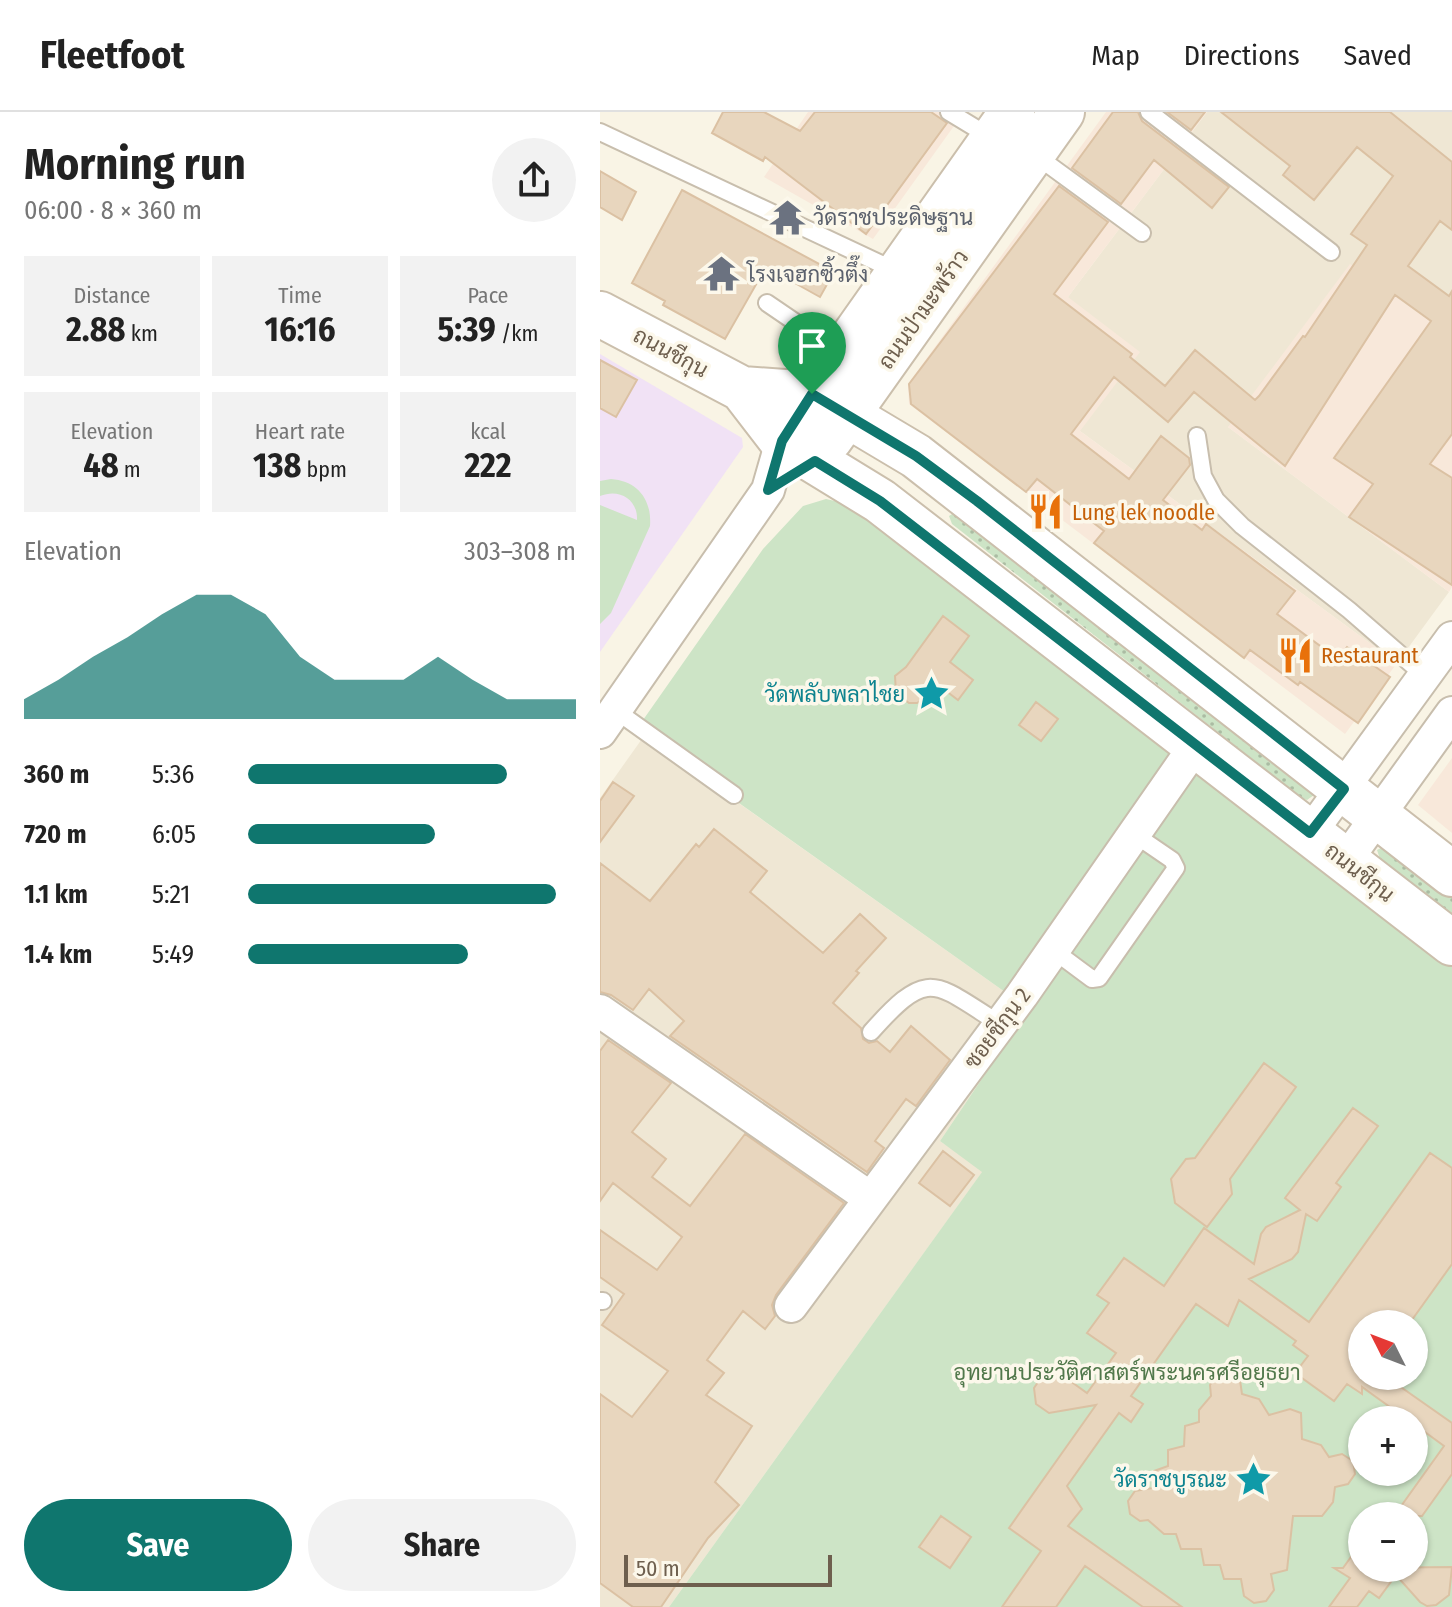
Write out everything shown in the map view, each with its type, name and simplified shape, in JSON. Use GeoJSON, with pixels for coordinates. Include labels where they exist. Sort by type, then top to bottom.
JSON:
{"type":"FeatureCollection","features":[{"type":"Feature","properties":{"kind":"main road","name":"ถนนป่ามะพร้าว"},"geometry":{"type":"LineString","coordinates":[[798,451],[830,404],[1033,153],[1062,112]]}},
{"type":"Feature","properties":{"kind":"main road","name":"ถนนป่ามะพร้าว"},"geometry":{"type":"LineString","coordinates":[[830,404],[840,353],[1002,125]]}},
{"type":"Feature","properties":{"kind":"main road","name":"ถนนชีกุน"},"geometry":{"type":"LineString","coordinates":[[600,314],[742,389],[830,404],[916,456],[1452,874]]}},
{"type":"Feature","properties":{"kind":"main road","name":"ถนนชีกุน"},"geometry":{"type":"LineString","coordinates":[[742,389],[798,451],[880,501],[1452,943]]}},
{"type":"Feature","properties":{"kind":"street","name":"ถนนป่ามะพร้าว"},"geometry":{"type":"LineString","coordinates":[[607,721],[798,451]]}},
{"type":"Feature","properties":{"kind":"street"},"geometry":{"type":"LineString","coordinates":[[1310,833],[1452,638]]}},
{"type":"Feature","properties":{"kind":"street"},"geometry":{"type":"LineString","coordinates":[[1346,860],[1452,713]]}},
{"type":"Feature","properties":{"kind":"street","name":"ซอยชีกุน 2"},"geometry":{"type":"LineString","coordinates":[[791,1306],[1000,1024],[1196,745]]}},
{"type":"Feature","properties":{"kind":"street"},"geometry":{"type":"LineString","coordinates":[[600,1011],[870,1198]]}},
{"type":"Feature","properties":{"kind":"lane"},"geometry":{"type":"LineString","coordinates":[[949,112],[1002,125]]}},
{"type":"Feature","properties":{"kind":"lane"},"geometry":{"type":"LineString","coordinates":[[1149,112],[1331,252]]}},
{"type":"Feature","properties":{"kind":"lane"},"geometry":{"type":"LineString","coordinates":[[600,132],[898,272]]}},
{"type":"Feature","properties":{"kind":"lane"},"geometry":{"type":"LineString","coordinates":[[1033,153],[1142,233]]}},
{"type":"Feature","properties":{"kind":"lane"},"geometry":{"type":"LineString","coordinates":[[767,303],[840,353]]}},
{"type":"Feature","properties":{"kind":"lane"},"geometry":{"type":"LineString","coordinates":[[1197,436],[1203,476],[1216,500],[1242,526],[1349,610],[1425,676]]}},
{"type":"Feature","properties":{"kind":"lane"},"geometry":{"type":"LineString","coordinates":[[607,721],[734,795]]}},
{"type":"Feature","properties":{"kind":"lane"},"geometry":{"type":"LineString","coordinates":[[1053,950],[1092,979],[1099,978],[1176,868],[1172,860],[1134,834]]}},
{"type":"Feature","properties":{"kind":"lane"},"geometry":{"type":"LineString","coordinates":[[871,1032],[910,993],[926,987],[942,988],[1000,1024]]}},
{"type":"Feature","properties":{"kind":"shaded area"},"geometry":{"type":"Polygon","coordinates":[[[808,112],[964,112],[873,239],[764,177],[808,112]]]}},
{"type":"Feature","properties":{"kind":"shaded area"},"geometry":{"type":"Polygon","coordinates":[[[1106,112],[1207,112],[1068,297],[1140,352],[1080,431],[1397,663],[1345,734],[909,404],[908,384],[1106,112]]]}},
{"type":"Feature","properties":{"kind":"shaded area"},"geometry":{"type":"Polygon","coordinates":[[[1207,112],[1452,112],[1452,337],[1228,427],[1449,592],[1397,663],[1080,431],[1068,297],[1207,112]]]}},
{"type":"Feature","properties":{"kind":"shaded area"},"geometry":{"type":"Polygon","coordinates":[[[1350,264],[1452,337],[1452,587],[1449,592],[1228,427],[1350,264]]]}},
{"type":"Feature","properties":{"kind":"shaded area"},"geometry":{"type":"Polygon","coordinates":[[[600,354],[742,438],[743,447],[600,652],[600,354]]]}},
{"type":"Feature","properties":{"kind":"shaded area"},"geometry":{"type":"Polygon","coordinates":[[[644,736],[1029,1009],[940,1141],[983,1171],[669,1607],[600,1607],[600,798],[644,736]]]}},
{"type":"Feature","properties":{"kind":"shaded area"},"geometry":{"type":"Polygon","coordinates":[[[1452,758],[1452,833],[1418,805],[1452,758]]]}},
{"type":"Feature","properties":{"kind":"green space"},"geometry":{"type":"Polygon","coordinates":[[[611,479],[636,488],[646,500],[650,526],[611,613],[600,624],[600,505],[637,520],[634,506],[626,497],[614,493],[600,496],[600,481],[611,479]]]}},
{"type":"Feature","properties":{"kind":"green space","name":"อุทยานประวัติศาสตร์พระนครศรีอยุธยา"},"geometry":{"type":"Polygon","coordinates":[[[826,499],[857,506],[1452,966],[1452,1607],[669,1607],[982,1172],[940,1141],[1029,1009],[636,730],[763,549],[803,506],[826,499]]]}},
{"type":"Feature","properties":{"kind":"green space"},"geometry":{"type":"Polygon","coordinates":[[[957,511],[1314,791],[1314,795],[1307,800],[1302,798],[952,524],[949,516],[957,511]]]}},
{"type":"Feature","properties":{"kind":"green space"},"geometry":{"type":"Polygon","coordinates":[[[1385,846],[1452,896],[1452,916],[1380,859],[1377,850],[1385,846]]]}},
{"type":"Feature","properties":{"kind":"building"},"geometry":{"type":"Polygon","coordinates":[[[723,112],[764,112],[800,131],[815,112],[931,112],[947,123],[866,234],[765,157],[763,161],[712,133],[723,112]]]}},
{"type":"Feature","properties":{"kind":"building"},"geometry":{"type":"Polygon","coordinates":[[[1113,112],[1138,112],[1142,121],[1229,187],[1212,208],[1154,160],[1121,204],[1072,168],[1113,112]]]}},
{"type":"Feature","properties":{"kind":"building"},"geometry":{"type":"Polygon","coordinates":[[[1167,112],[1205,112],[1191,130],[1167,112]]]}},
{"type":"Feature","properties":{"kind":"building"},"geometry":{"type":"Polygon","coordinates":[[[1221,112],[1390,112],[1452,162],[1452,230],[1440,221],[1408,266],[1449,296],[1452,291],[1452,434],[1430,464],[1452,478],[1452,585],[1349,517],[1373,484],[1334,458],[1431,321],[1395,295],[1285,466],[1194,392],[1168,422],[1114,377],[1071,434],[1129,479],[1161,436],[1189,458],[1190,465],[1163,500],[1202,530],[1206,524],[1295,591],[1277,614],[1338,659],[1347,647],[1390,677],[1358,723],[1250,650],[1244,658],[1094,543],[1104,531],[1037,479],[1026,492],[911,404],[909,384],[1059,186],[1108,222],[1054,294],[1132,354],[1130,357],[1165,386],[1195,350],[1255,400],[1305,337],[1367,245],[1351,234],[1393,176],[1357,147],[1314,200],[1283,175],[1290,166],[1221,112]]]}},
{"type":"Feature","properties":{"kind":"building"},"geometry":{"type":"Polygon","coordinates":[[[600,171],[636,192],[622,220],[600,207],[600,171]]]}},
{"type":"Feature","properties":{"kind":"building"},"geometry":{"type":"Polygon","coordinates":[[[682,190],[834,272],[820,297],[766,267],[725,339],[663,305],[665,301],[632,283],[682,190]]]}},
{"type":"Feature","properties":{"kind":"building"},"geometry":{"type":"Polygon","coordinates":[[[600,360],[637,380],[616,417],[600,408],[600,360]]]}},
{"type":"Feature","properties":{"kind":"building"},"geometry":{"type":"Polygon","coordinates":[[[943,616],[969,636],[950,662],[973,680],[958,700],[937,684],[925,698],[909,703],[896,693],[895,676],[906,667],[943,616]]]}},
{"type":"Feature","properties":{"kind":"building"},"geometry":{"type":"Polygon","coordinates":[[[1036,702],[1058,719],[1041,741],[1019,725],[1036,702]]]}},
{"type":"Feature","properties":{"kind":"building"},"geometry":{"type":"Polygon","coordinates":[[[613,782],[634,796],[600,842],[600,801],[613,782]]]}},
{"type":"Feature","properties":{"kind":"building"},"geometry":{"type":"Polygon","coordinates":[[[714,829],[767,871],[750,892],[823,953],[860,914],[886,938],[833,1003],[861,1028],[863,1039],[869,1043],[877,1041],[890,1052],[911,1026],[950,1060],[916,1106],[906,1099],[875,1141],[884,1148],[867,1172],[670,1036],[684,1021],[649,989],[633,1010],[611,995],[600,992],[600,863],[650,901],[696,844],[699,847],[714,829]]]}},
{"type":"Feature","properties":{"kind":"building"},"geometry":{"type":"Polygon","coordinates":[[[608,1040],[671,1083],[632,1132],[666,1159],[652,1177],[690,1206],[745,1134],[844,1203],[776,1295],[772,1305],[775,1316],[765,1329],[743,1311],[707,1360],[724,1373],[706,1395],[752,1426],[715,1482],[739,1505],[708,1538],[661,1607],[633,1607],[600,1583],[600,1394],[632,1417],[668,1371],[602,1325],[624,1294],[600,1277],[600,1230],[657,1270],[682,1237],[613,1183],[600,1201],[600,1051],[608,1040]]]}},
{"type":"Feature","properties":{"kind":"building"},"geometry":{"type":"Polygon","coordinates":[[[1264,1063],[1296,1087],[1230,1179],[1232,1194],[1207,1227],[1175,1203],[1171,1179],[1186,1159],[1195,1158],[1264,1063]]]}},
{"type":"Feature","properties":{"kind":"building"},"geometry":{"type":"Polygon","coordinates":[[[1353,1108],[1378,1126],[1336,1183],[1341,1187],[1317,1221],[1306,1214],[1298,1252],[1292,1259],[1249,1279],[1309,1322],[1430,1153],[1452,1168],[1452,1264],[1419,1310],[1348,1310],[1348,1385],[1334,1401],[1295,1373],[1308,1356],[1293,1345],[1296,1341],[1239,1300],[1228,1326],[1196,1304],[1131,1396],[1143,1404],[1131,1422],[1119,1413],[1067,1486],[1082,1509],[1068,1526],[1182,1607],[1143,1607],[1085,1566],[1056,1607],[1002,1607],[1041,1551],[1009,1528],[1096,1405],[1049,1413],[1036,1404],[1034,1388],[1043,1375],[1059,1373],[1087,1393],[1116,1353],[1087,1333],[1109,1303],[1097,1295],[1124,1258],[1164,1286],[1204,1228],[1254,1264],[1261,1234],[1266,1227],[1300,1210],[1285,1198],[1353,1108]]]}},
{"type":"Feature","properties":{"kind":"building"},"geometry":{"type":"Polygon","coordinates":[[[943,1151],[974,1175],[950,1206],[919,1183],[943,1151]]]}},
{"type":"Feature","properties":{"kind":"building"},"geometry":{"type":"Polygon","coordinates":[[[1229,1372],[1240,1380],[1242,1394],[1259,1399],[1269,1415],[1290,1409],[1301,1413],[1302,1439],[1321,1445],[1329,1457],[1342,1454],[1348,1458],[1348,1484],[1335,1487],[1333,1502],[1322,1516],[1293,1516],[1287,1570],[1271,1574],[1274,1590],[1266,1601],[1254,1603],[1244,1596],[1241,1579],[1224,1579],[1220,1565],[1204,1565],[1201,1549],[1181,1549],[1176,1534],[1164,1534],[1148,1520],[1140,1521],[1130,1514],[1128,1501],[1135,1491],[1153,1488],[1154,1471],[1168,1466],[1168,1450],[1184,1446],[1185,1426],[1199,1422],[1199,1410],[1211,1396],[1210,1385],[1217,1375],[1229,1372]]]}},
{"type":"Feature","properties":{"kind":"building"},"geometry":{"type":"Polygon","coordinates":[[[1366,1390],[1405,1390],[1428,1406],[1388,1406],[1366,1390]]]}},
{"type":"Feature","properties":{"kind":"building"},"geometry":{"type":"Polygon","coordinates":[[[1428,1406],[1452,1423],[1452,1474],[1428,1508],[1428,1502],[1404,1502],[1415,1486],[1428,1486],[1428,1468],[1444,1446],[1428,1434],[1428,1406]]]}},
{"type":"Feature","properties":{"kind":"building"},"geometry":{"type":"Polygon","coordinates":[[[941,1516],[971,1537],[950,1568],[919,1547],[941,1516]]]}},
{"type":"Feature","properties":{"kind":"building"},"geometry":{"type":"Polygon","coordinates":[[[1348,1561],[1348,1577],[1334,1568],[1343,1568],[1348,1561]]]}},
{"type":"Feature","properties":{"kind":"building"},"geometry":{"type":"Polygon","coordinates":[[[1428,1567],[1452,1567],[1449,1595],[1436,1605],[1427,1606],[1402,1582],[1428,1582],[1428,1567]]]}},
{"type":"Feature","properties":{"kind":"building"},"geometry":{"type":"Polygon","coordinates":[[[1348,1581],[1391,1582],[1379,1598],[1369,1591],[1357,1607],[1329,1607],[1348,1581]]]}},
{"type":"Feature","properties":{"kind":"place","name":"วัดราชประดิษฐาน"},"geometry":{"type":"Point","coordinates":[787,217]}},
{"type":"Feature","properties":{"kind":"place","name":"โรงเจฮกซิ้วตึ๊ง"},"geometry":{"type":"Point","coordinates":[721,274]}},
{"type":"Feature","properties":{"kind":"place","name":"Lung lek noodle"},"geometry":{"type":"Point","coordinates":[1046,512]}},
{"type":"Feature","properties":{"kind":"place","name":"Restaurant"},"geometry":{"type":"Point","coordinates":[1295,655]}},
{"type":"Feature","properties":{"kind":"place","name":"วัดพลับพลาไชย"},"geometry":{"type":"Point","coordinates":[931,694]}},
{"type":"Feature","properties":{"kind":"place","name":"วัดราชบูรณะ"},"geometry":{"type":"Point","coordinates":[1253,1479]}},
{"type":"Feature","properties":{"kind":"route"},"geometry":{"type":"LineString","coordinates":[[812,394],[916,456],[977,501],[1344,789],[1310,833],[880,501],[815,461],[768,490],[782,441],[812,394]]}}]}
